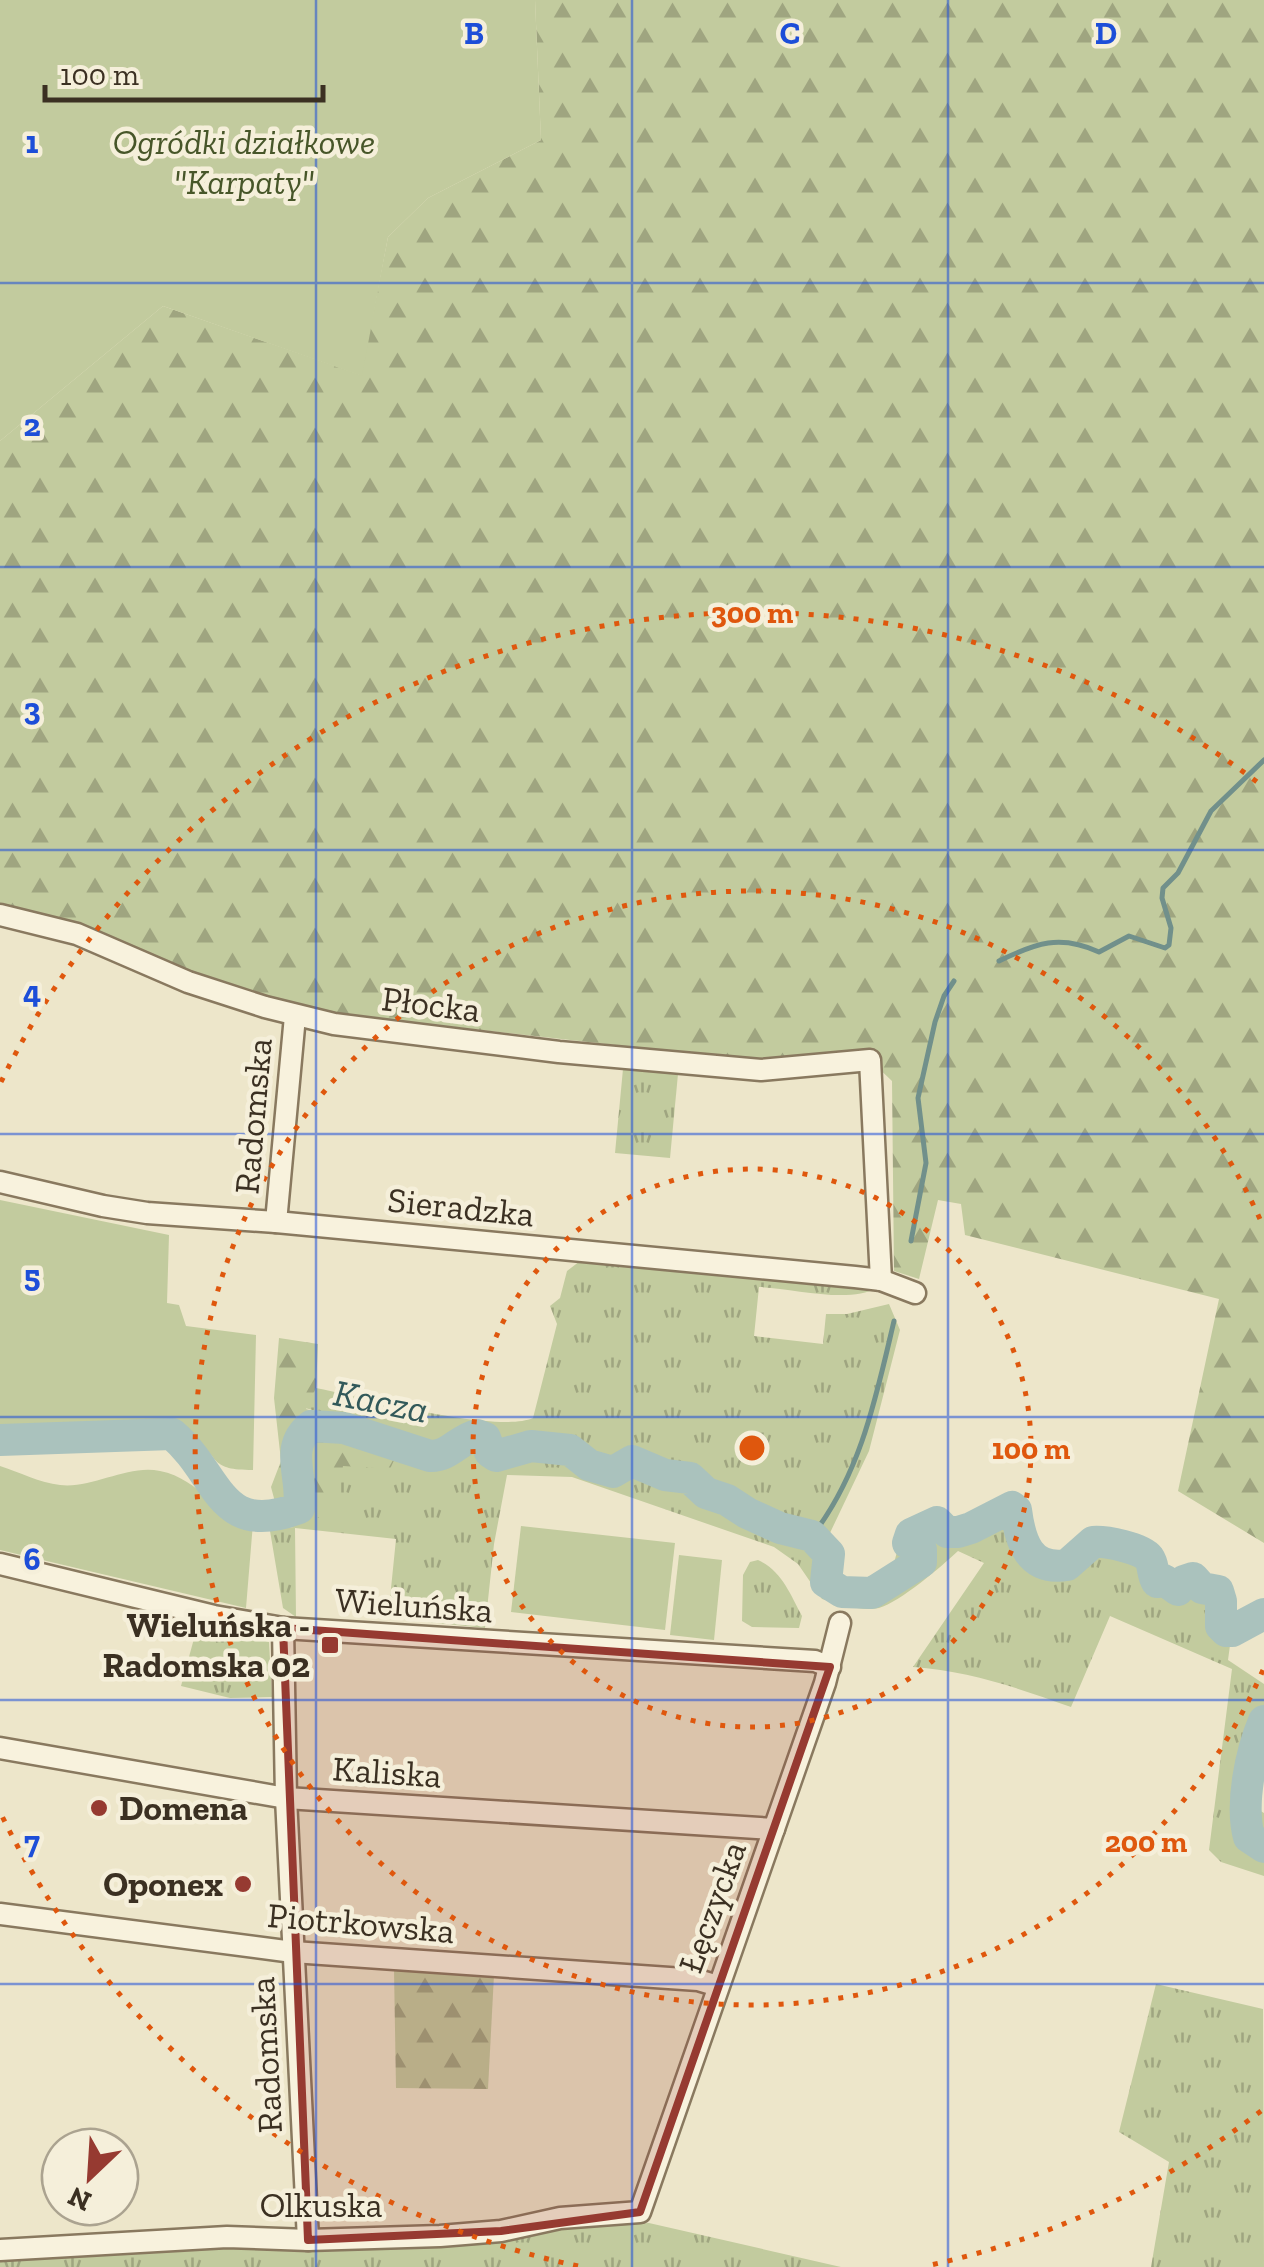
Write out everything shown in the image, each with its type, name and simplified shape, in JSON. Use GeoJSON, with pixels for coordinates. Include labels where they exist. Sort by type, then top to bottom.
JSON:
{"type":"FeatureCollection","features":[{"type":"Feature","properties":{"kind":"street","name":"Płocka"},"geometry":{"type":"LineString","coordinates":[[0,916],[76,934],[188,982],[294,1016],[417,1036],[761,1070],[870,1060],[881,1280]]}},
{"type":"Feature","properties":{"kind":"street","name":"Radomska"},"geometry":{"type":"LineString","coordinates":[[276,1222],[294,1016]]}},
{"type":"Feature","properties":{"kind":"street","name":"Sieradzka"},"geometry":{"type":"LineString","coordinates":[[0,1182],[147,1213],[881,1280],[915,1293]]}},
{"type":"Feature","properties":{"kind":"street","name":"Wieluńska"},"geometry":{"type":"LineString","coordinates":[[0,1564],[214,1616],[283,1628],[815,1661],[830,1667]]}},
{"type":"Feature","properties":{"kind":"street","name":"Łęczycka"},"geometry":{"type":"LineString","coordinates":[[640,2212],[830,1667],[840,1623]]}},
{"type":"Feature","properties":{"kind":"street","name":"Radomska"},"geometry":{"type":"LineString","coordinates":[[283,1628],[286,1798],[308,2240]]}},
{"type":"Feature","properties":{"kind":"street","name":"Kaliska"},"geometry":{"type":"LineString","coordinates":[[0,1748],[286,1798],[774,1829]]}},
{"type":"Feature","properties":{"kind":"street","name":"Piotrkowska"},"geometry":{"type":"LineString","coordinates":[[0,1914],[293,1952],[698,1980],[718,1986]]}},
{"type":"Feature","properties":{"kind":"street","name":"Olkuska"},"geometry":{"type":"LineString","coordinates":[[0,2250],[227,2237],[308,2240],[501,2231],[560,2218],[640,2212]]}},
{"type":"Feature","properties":{"kind":"highlighted area"},"geometry":{"type":"Polygon","coordinates":[[[283,1628],[830,1667],[640,2212],[501,2231],[308,2240],[283,1628]]]}},
{"type":"Feature","properties":{"kind":"green space","name":"Ogródki działkowe \"Karpaty\""},"geometry":{"type":"Polygon","coordinates":[[[0,0],[535,0],[541,140],[428,198],[388,237],[362,376],[163,306],[0,441],[0,0]]]}},
{"type":"Feature","properties":{"kind":"green space"},"geometry":{"type":"Polygon","coordinates":[[[535,0],[1264,0],[1264,1543],[1178,1491],[1219,1299],[965,1235],[961,1204],[938,1200],[919,1279],[894,1271],[892,1081],[870,1060],[766,1062],[339,1014],[210,981],[0,908],[0,441],[163,306],[361,375],[388,237],[428,198],[541,140],[535,0]]]}},
{"type":"Feature","properties":{"kind":"green space"},"geometry":{"type":"Polygon","coordinates":[[[623,1069],[678,1074],[670,1158],[615,1153],[623,1069]]]}},
{"type":"Feature","properties":{"kind":"green space"},"geometry":{"type":"Polygon","coordinates":[[[0,1200],[169,1235],[167,1303],[179,1305],[186,1326],[256,1335],[253,1470],[222,1465],[190,1434],[163,1424],[147,1430],[0,1429],[0,1200]]]}},
{"type":"Feature","properties":{"kind":"green space"},"geometry":{"type":"Polygon","coordinates":[[[580,1261],[877,1288],[836,1295],[759,1287],[754,1336],[823,1344],[826,1314],[847,1314],[889,1304],[900,1330],[869,1451],[829,1535],[841,1572],[867,1586],[894,1563],[898,1548],[895,1539],[909,1524],[961,1520],[1015,1501],[1022,1507],[1021,1527],[1031,1554],[1042,1560],[1073,1564],[1098,1547],[1142,1563],[1143,1576],[1169,1592],[1213,1600],[1213,1622],[1231,1638],[1228,1660],[1264,1684],[1264,1738],[1252,1806],[1264,1813],[1264,1876],[1221,1862],[1209,1850],[1232,1669],[1110,1616],[1071,1707],[974,1676],[913,1667],[984,1563],[958,1551],[898,1599],[879,1608],[858,1608],[822,1599],[798,1564],[774,1547],[572,1477],[507,1475],[494,1544],[485,1628],[388,1618],[396,1539],[295,1528],[296,1617],[283,1608],[269,1525],[294,1528],[343,1466],[406,1435],[305,1408],[316,1388],[460,1418],[515,1422],[533,1418],[557,1324],[550,1306],[560,1298],[567,1271],[580,1261]]]}},
{"type":"Feature","properties":{"kind":"green space"},"geometry":{"type":"Polygon","coordinates":[[[279,1338],[318,1344],[316,1388],[306,1409],[406,1434],[390,1469],[343,1466],[338,1509],[294,1528],[286,1527],[285,1503],[275,1502],[271,1487],[281,1461],[274,1398],[279,1338]]]}},
{"type":"Feature","properties":{"kind":"green space"},"geometry":{"type":"Polygon","coordinates":[[[0,1466],[60,1485],[85,1484],[148,1470],[187,1482],[229,1514],[253,1523],[246,1608],[0,1550],[0,1466]]]}},
{"type":"Feature","properties":{"kind":"green space"},"geometry":{"type":"Polygon","coordinates":[[[521,1526],[675,1543],[665,1630],[511,1612],[521,1526]]]}},
{"type":"Feature","properties":{"kind":"green space"},"geometry":{"type":"Polygon","coordinates":[[[679,1555],[722,1560],[714,1640],[670,1635],[679,1555]]]}},
{"type":"Feature","properties":{"kind":"green space"},"geometry":{"type":"Polygon","coordinates":[[[758,1560],[773,1570],[789,1592],[802,1616],[799,1628],[752,1627],[742,1621],[743,1575],[750,1562],[758,1560]]]}},
{"type":"Feature","properties":{"kind":"green space"},"geometry":{"type":"Polygon","coordinates":[[[198,1624],[269,1642],[272,1697],[230,1698],[181,1686],[198,1624]]]}},
{"type":"Feature","properties":{"kind":"green space"},"geometry":{"type":"Polygon","coordinates":[[[394,1969],[494,1975],[488,2089],[396,2088],[394,1969]]]}},
{"type":"Feature","properties":{"kind":"green space"},"geometry":{"type":"Polygon","coordinates":[[[1156,1984],[1263,2009],[1264,2267],[1151,2267],[1169,2162],[1119,2132],[1156,1984]]]}},
{"type":"Feature","properties":{"kind":"green space"},"geometry":{"type":"Polygon","coordinates":[[[649,2223],[841,2267],[0,2267],[0,2258],[225,2245],[340,2250],[454,2241],[556,2227],[649,2223]]]}},
{"type":"Feature","properties":{"kind":"waterway"},"geometry":{"type":"LineString","coordinates":[[999,961],[1048,943],[1072,943],[1099,952],[1129,936],[1165,948],[1169,945],[1171,928],[1163,888],[1178,873],[1211,811],[1264,760]]}},
{"type":"Feature","properties":{"kind":"waterway"},"geometry":{"type":"LineString","coordinates":[[911,1241],[926,1163],[918,1098],[935,1022],[954,981]]}},
{"type":"Feature","properties":{"kind":"waterway"},"geometry":{"type":"LineString","coordinates":[[812,1536],[855,1460],[894,1321]]}},
{"type":"Feature","properties":{"kind":"waterway","name":"Kacza"},"geometry":{"type":"LineString","coordinates":[[0,1440],[172,1434],[223,1498],[252,1515],[299,1508],[296,1453],[311,1426],[344,1428],[430,1456],[443,1454],[477,1435],[485,1438],[490,1452],[496,1456],[531,1446],[570,1450],[589,1465],[613,1472],[632,1461],[665,1475],[690,1478],[706,1493],[747,1513],[780,1528],[812,1536],[829,1554],[826,1582],[842,1592],[872,1593],[921,1562],[921,1550],[908,1543],[911,1534],[937,1522],[947,1532],[958,1532],[1012,1507],[1024,1543],[1044,1563],[1067,1565],[1093,1542],[1123,1546],[1149,1558],[1157,1582],[1164,1580],[1178,1590],[1184,1581],[1193,1578],[1202,1588],[1218,1591],[1221,1626],[1226,1631],[1264,1614]]}},
{"type":"Feature","properties":{"kind":"waterway","name":"Kacza"},"geometry":{"type":"LineString","coordinates":[[1264,1721],[1246,1794],[1249,1837],[1264,1847]]}},
{"type":"Feature","properties":{"kind":"place","name":"Wieluńska - Radomska 02"},"geometry":{"type":"Point","coordinates":[330,1645]}},
{"type":"Feature","properties":{"kind":"place","name":"Domena"},"geometry":{"type":"Point","coordinates":[99,1808]}},
{"type":"Feature","properties":{"kind":"place","name":"Oponex"},"geometry":{"type":"Point","coordinates":[243,1884]}}]}
